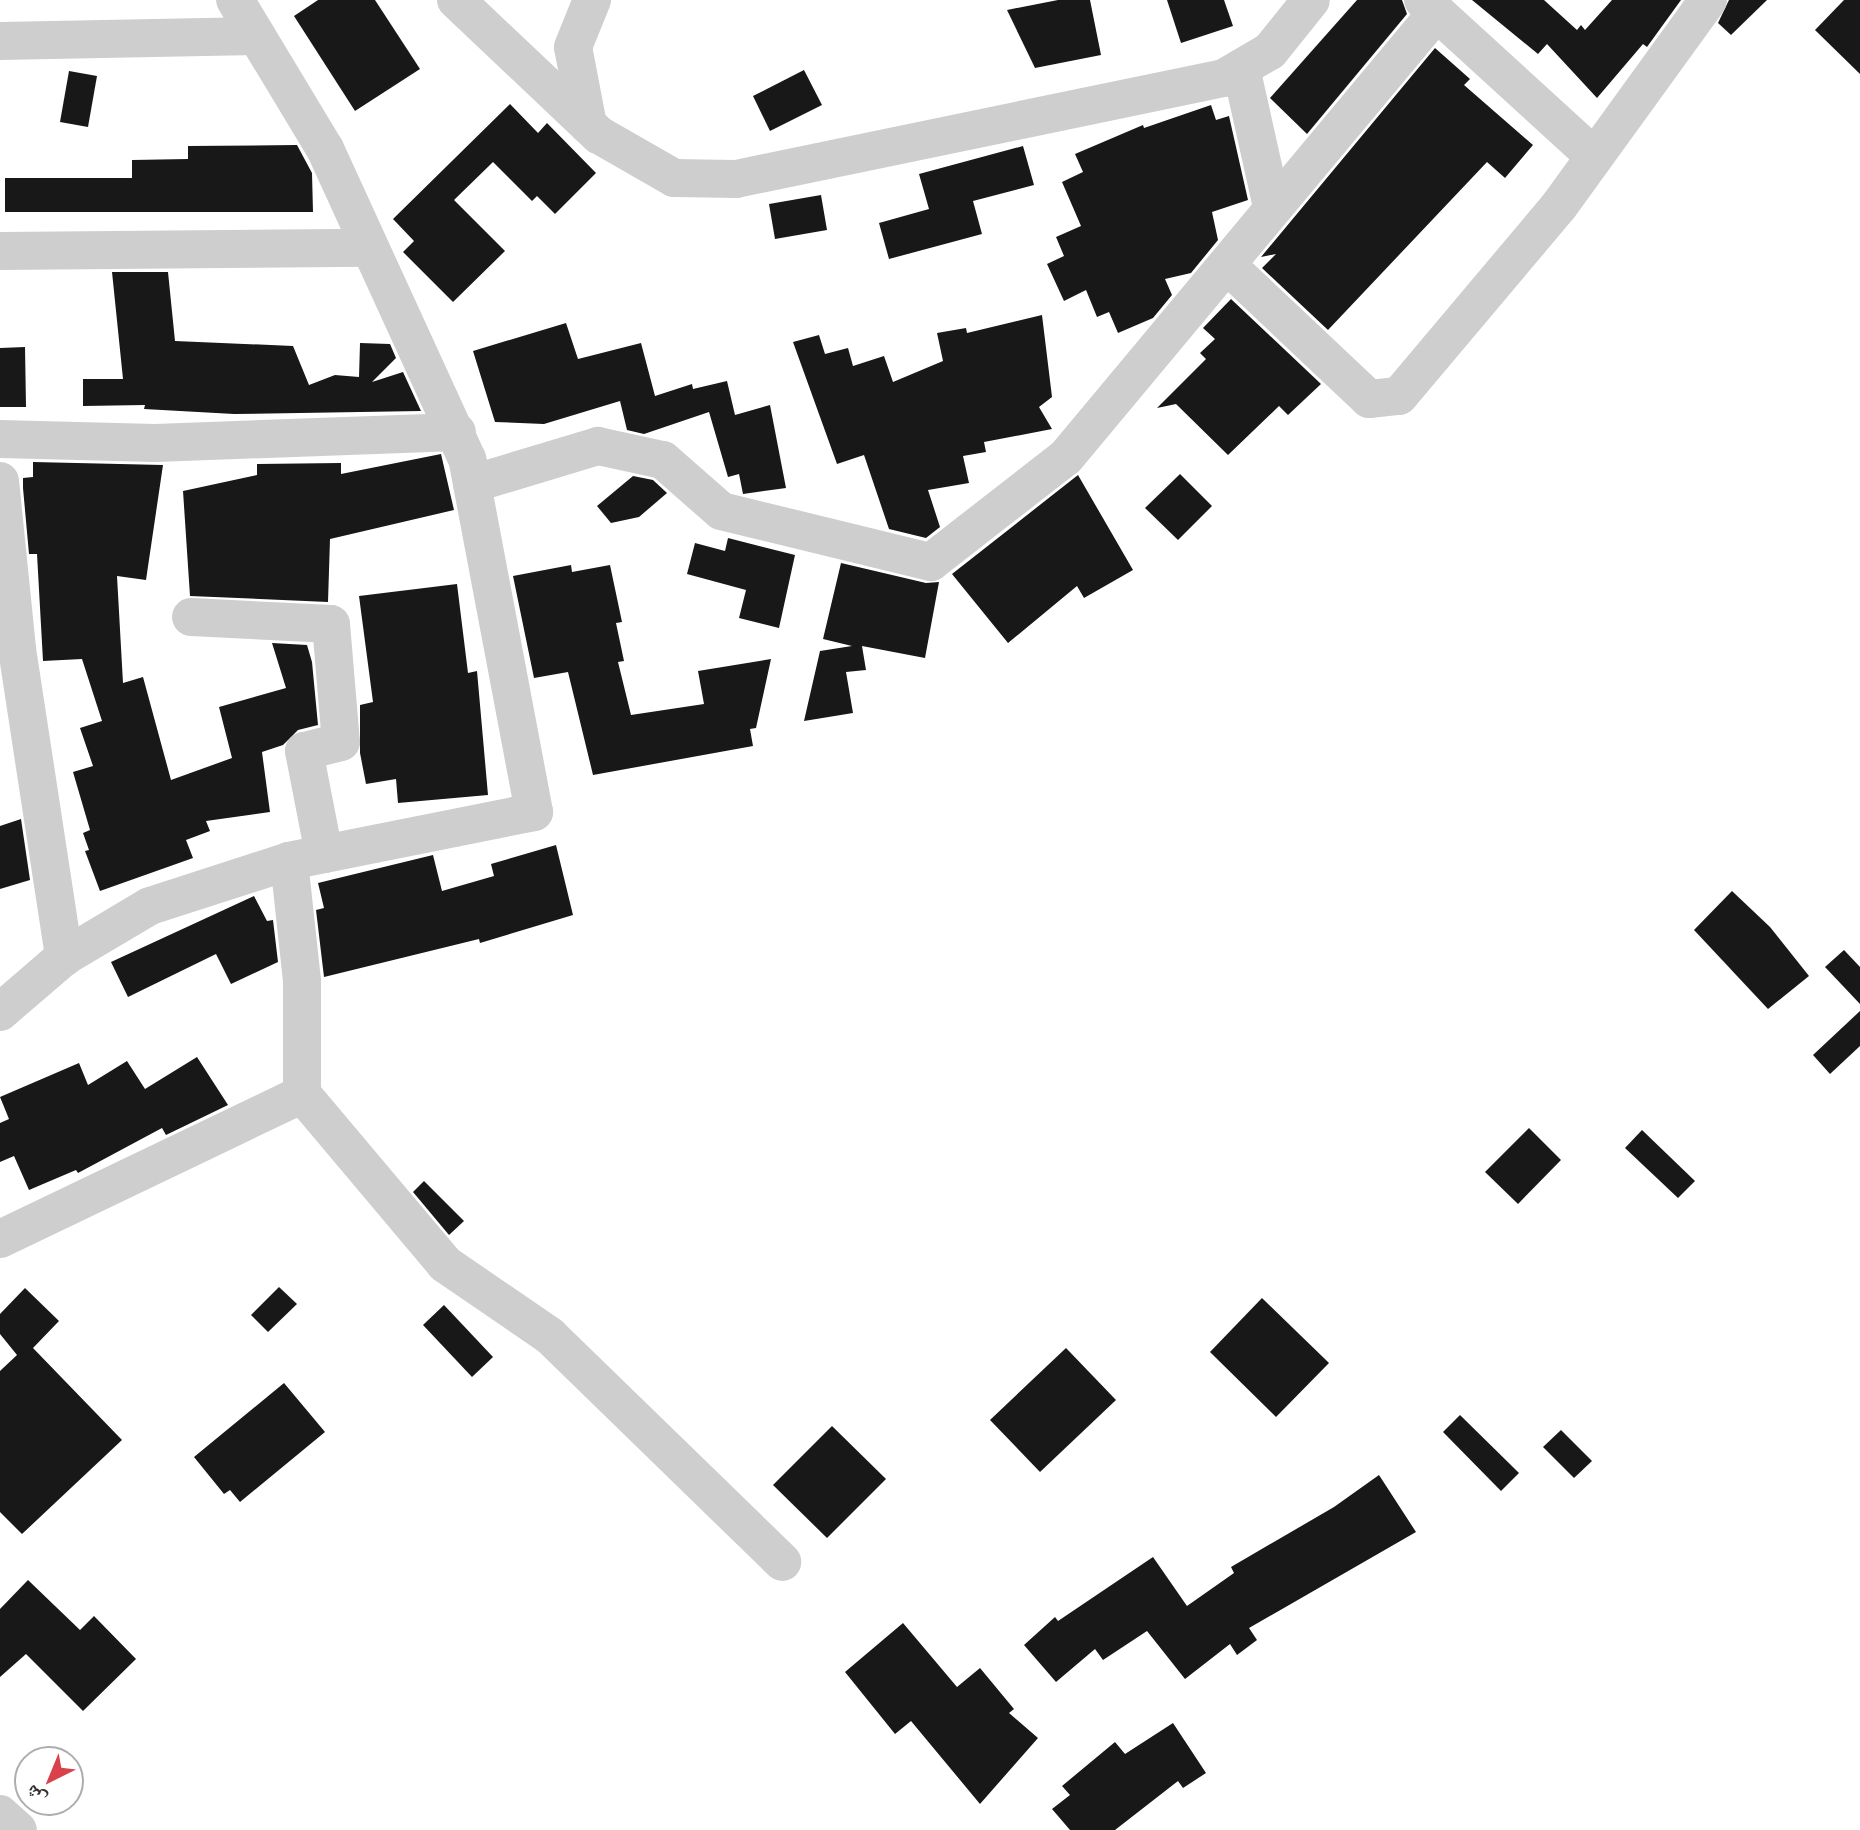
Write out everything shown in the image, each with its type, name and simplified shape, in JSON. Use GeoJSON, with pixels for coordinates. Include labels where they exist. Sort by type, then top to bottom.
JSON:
{"type":"FeatureCollection","features":[{"type":"Feature","properties":{"kind":"street"},"geometry":{"type":"LineString","coordinates":[[0,1013],[64,957],[150,906],[307,857],[534,812],[472,484],[457,432],[325,149],[235,0]]}},
{"type":"Feature","properties":{"kind":"street"},"geometry":{"type":"LineString","coordinates":[[456,0],[588,125],[674,178],[736,179],[1224,78],[1270,51],[1311,0]]}},
{"type":"Feature","properties":{"kind":"street"},"geometry":{"type":"LineString","coordinates":[[588,125],[573,47],[592,0]]}},
{"type":"Feature","properties":{"kind":"street"},"geometry":{"type":"LineString","coordinates":[[1228,266],[1369,399],[1399,396],[1559,206],[1708,0]]}},
{"type":"Feature","properties":{"kind":"street"},"geometry":{"type":"LineString","coordinates":[[472,484],[598,446],[663,460],[721,510],[931,562],[1066,457],[1228,266],[1430,6],[1594,156]]}},
{"type":"Feature","properties":{"kind":"street"},"geometry":{"type":"LineString","coordinates":[[0,41],[257,36]]}},
{"type":"Feature","properties":{"kind":"street"},"geometry":{"type":"LineString","coordinates":[[1241,68],[1272,207]]}},
{"type":"Feature","properties":{"kind":"street"},"geometry":{"type":"LineString","coordinates":[[0,251],[369,248]]}},
{"type":"Feature","properties":{"kind":"street"},"geometry":{"type":"LineString","coordinates":[[0,439],[155,443],[457,432]]}},
{"type":"Feature","properties":{"kind":"street"},"geometry":{"type":"LineString","coordinates":[[0,481],[17,649],[64,957]]}},
{"type":"Feature","properties":{"kind":"street"},"geometry":{"type":"LineString","coordinates":[[191,617],[331,624],[341,742],[304,751],[307,857],[302,981],[302,1094],[445,1265],[550,1336],[782,1562]]}},
{"type":"Feature","properties":{"kind":"street"},"geometry":{"type":"LineString","coordinates":[[0,1239],[302,1094]]}},
{"type":"Feature","properties":{"kind":"street"},"geometry":{"type":"LineString","coordinates":[[0,1814],[18,1830]]}},
{"type":"Feature","properties":{"kind":"building"},"geometry":{"type":"Polygon","coordinates":[[[318,0],[375,0],[420,69],[355,111],[294,16],[318,0]]]}},
{"type":"Feature","properties":{"kind":"building"},"geometry":{"type":"Polygon","coordinates":[[[1058,0],[1090,0],[1101,55],[1035,68],[1007,10],[1058,0]]]}},
{"type":"Feature","properties":{"kind":"building"},"geometry":{"type":"Polygon","coordinates":[[[1167,0],[1224,0],[1233,26],[1181,43],[1167,0]]]}},
{"type":"Feature","properties":{"kind":"building"},"geometry":{"type":"Polygon","coordinates":[[[1357,0],[1402,0],[1407,14],[1307,134],[1270,98],[1357,0]]]}},
{"type":"Feature","properties":{"kind":"building"},"geometry":{"type":"Polygon","coordinates":[[[1472,0],[1544,0],[1577,30],[1581,25],[1585,30],[1612,0],[1681,0],[1647,47],[1643,44],[1597,98],[1547,44],[1538,54],[1472,0]]]}},
{"type":"Feature","properties":{"kind":"building"},"geometry":{"type":"Polygon","coordinates":[[[1729,0],[1767,0],[1731,35],[1718,23],[1729,0]]]}},
{"type":"Feature","properties":{"kind":"building"},"geometry":{"type":"Polygon","coordinates":[[[1844,0],[1860,0],[1860,74],[1815,30],[1844,0]]]}},
{"type":"Feature","properties":{"kind":"building"},"geometry":{"type":"Polygon","coordinates":[[[1435,48],[1470,79],[1464,85],[1533,145],[1505,178],[1487,162],[1328,330],[1262,268],[1276,254],[1261,257],[1435,48]]]}},
{"type":"Feature","properties":{"kind":"building"},"geometry":{"type":"Polygon","coordinates":[[[804,70],[822,105],[770,131],[753,96],[804,70]]]}},
{"type":"Feature","properties":{"kind":"building"},"geometry":{"type":"Polygon","coordinates":[[[69,71],[97,76],[88,127],[60,122],[69,71]]]}},
{"type":"Feature","properties":{"kind":"building"},"geometry":{"type":"Polygon","coordinates":[[[510,104],[538,133],[547,123],[596,173],[555,214],[537,196],[532,201],[493,162],[454,200],[505,251],[453,302],[403,252],[414,241],[393,219],[510,104]]]}},
{"type":"Feature","properties":{"kind":"building"},"geometry":{"type":"Polygon","coordinates":[[[1211,105],[1216,120],[1229,116],[1248,200],[1212,212],[1218,240],[1191,273],[1165,279],[1172,295],[1153,318],[1118,333],[1109,312],[1097,317],[1086,290],[1064,301],[1047,264],[1064,256],[1056,237],[1081,226],[1062,182],[1083,172],[1075,154],[1143,125],[1144,128],[1211,105]]]}},
{"type":"Feature","properties":{"kind":"building"},"geometry":{"type":"Polygon","coordinates":[[[297,145],[312,173],[313,212],[5,212],[5,178],[132,178],[132,160],[188,159],[188,146],[297,145]]]}},
{"type":"Feature","properties":{"kind":"building"},"geometry":{"type":"Polygon","coordinates":[[[1023,146],[1034,185],[973,201],[982,234],[889,259],[879,223],[929,209],[919,174],[1023,146]]]}},
{"type":"Feature","properties":{"kind":"building"},"geometry":{"type":"Polygon","coordinates":[[[821,195],[827,230],[775,239],[769,204],[821,195]]]}},
{"type":"Feature","properties":{"kind":"building"},"geometry":{"type":"Polygon","coordinates":[[[112,272],[168,272],[175,341],[293,346],[309,385],[335,375],[359,377],[360,343],[390,344],[396,358],[372,382],[403,372],[421,411],[234,414],[144,409],[145,405],[83,406],[83,379],[123,379],[112,272]]]}},
{"type":"Feature","properties":{"kind":"building"},"geometry":{"type":"Polygon","coordinates":[[[1231,299],[1321,384],[1288,415],[1279,406],[1228,455],[1176,404],[1157,408],[1206,359],[1200,353],[1215,339],[1203,328],[1231,299]]]}},
{"type":"Feature","properties":{"kind":"building"},"geometry":{"type":"Polygon","coordinates":[[[1042,315],[1052,397],[1039,407],[1052,429],[984,442],[986,452],[963,456],[969,483],[928,490],[940,527],[926,538],[889,529],[864,455],[837,464],[793,342],[819,335],[825,354],[848,348],[853,366],[884,356],[893,382],[943,361],[937,333],[966,328],[967,333],[1042,315]]]}},
{"type":"Feature","properties":{"kind":"building"},"geometry":{"type":"Polygon","coordinates":[[[566,323],[578,359],[641,343],[655,396],[692,384],[693,389],[727,381],[735,415],[770,405],[786,488],[743,494],[739,474],[728,477],[709,412],[644,434],[627,430],[620,401],[544,424],[495,422],[473,351],[566,323]]]}},
{"type":"Feature","properties":{"kind":"building"},"geometry":{"type":"Polygon","coordinates":[[[25,347],[26,407],[0,407],[0,348],[25,347]]]}},
{"type":"Feature","properties":{"kind":"building"},"geometry":{"type":"Polygon","coordinates":[[[441,454],[454,510],[330,539],[328,602],[190,596],[183,491],[257,475],[257,464],[341,463],[341,474],[441,454]]]}},
{"type":"Feature","properties":{"kind":"building"},"geometry":{"type":"Polygon","coordinates":[[[33,462],[163,465],[146,580],[117,576],[123,683],[143,677],[171,780],[232,758],[219,707],[286,688],[272,643],[307,645],[312,662],[318,725],[298,730],[283,745],[262,752],[270,812],[206,821],[210,831],[186,840],[193,858],[100,891],[85,851],[89,850],[83,833],[90,830],[73,772],[93,766],[80,728],[102,721],[82,659],[43,661],[37,554],[29,554],[23,488],[23,478],[33,477],[33,462]]]}},
{"type":"Feature","properties":{"kind":"building"},"geometry":{"type":"Polygon","coordinates":[[[1180,474],[1212,506],[1178,540],[1145,508],[1180,474]]]}},
{"type":"Feature","properties":{"kind":"building"},"geometry":{"type":"Polygon","coordinates":[[[1078,475],[1133,570],[1084,598],[1077,586],[1008,643],[952,574],[1078,475]]]}},
{"type":"Feature","properties":{"kind":"building"},"geometry":{"type":"Polygon","coordinates":[[[633,476],[653,480],[667,493],[639,517],[611,523],[597,506],[633,476]]]}},
{"type":"Feature","properties":{"kind":"building"},"geometry":{"type":"Polygon","coordinates":[[[728,538],[795,555],[779,628],[739,618],[746,590],[687,574],[695,543],[725,551],[728,538]]]}},
{"type":"Feature","properties":{"kind":"building"},"geometry":{"type":"Polygon","coordinates":[[[841,563],[926,583],[939,582],[925,658],[862,646],[866,670],[846,672],[853,713],[804,721],[820,651],[852,646],[823,639],[841,563]]]}},
{"type":"Feature","properties":{"kind":"building"},"geometry":{"type":"Polygon","coordinates":[[[571,565],[572,572],[610,565],[622,622],[616,623],[624,661],[618,662],[631,715],[704,704],[698,671],[771,659],[756,728],[750,729],[753,746],[593,775],[568,672],[534,678],[513,576],[571,565]]]}},
{"type":"Feature","properties":{"kind":"building"},"geometry":{"type":"Polygon","coordinates":[[[457,584],[468,673],[477,671],[488,795],[398,803],[396,779],[366,784],[360,753],[360,705],[373,702],[359,596],[457,584]]]}},
{"type":"Feature","properties":{"kind":"building"},"geometry":{"type":"Polygon","coordinates":[[[21,819],[30,880],[0,889],[0,826],[21,819]]]}},
{"type":"Feature","properties":{"kind":"building"},"geometry":{"type":"Polygon","coordinates":[[[556,845],[573,915],[480,943],[479,939],[324,977],[316,910],[324,908],[318,883],[433,855],[442,891],[494,876],[491,864],[556,845]]]}},
{"type":"Feature","properties":{"kind":"building"},"geometry":{"type":"Polygon","coordinates":[[[1732,891],[1770,927],[1809,976],[1768,1009],[1694,930],[1732,891]]]}},
{"type":"Feature","properties":{"kind":"building"},"geometry":{"type":"Polygon","coordinates":[[[254,896],[267,921],[273,920],[278,962],[231,984],[216,954],[128,997],[111,962],[254,896]]]}},
{"type":"Feature","properties":{"kind":"building"},"geometry":{"type":"Polygon","coordinates":[[[1844,950],[1860,967],[1860,1004],[1825,967],[1844,950]]]}},
{"type":"Feature","properties":{"kind":"building"},"geometry":{"type":"Polygon","coordinates":[[[1860,1011],[1860,1046],[1830,1074],[1813,1055],[1860,1011]]]}},
{"type":"Feature","properties":{"kind":"building"},"geometry":{"type":"Polygon","coordinates":[[[197,1057],[228,1105],[166,1135],[162,1128],[78,1173],[76,1170],[29,1190],[14,1156],[0,1162],[0,1123],[9,1119],[0,1097],[79,1063],[88,1085],[127,1061],[145,1089],[197,1057]]]}},
{"type":"Feature","properties":{"kind":"building"},"geometry":{"type":"Polygon","coordinates":[[[1529,1128],[1561,1160],[1518,1204],[1485,1172],[1529,1128]]]}},
{"type":"Feature","properties":{"kind":"building"},"geometry":{"type":"Polygon","coordinates":[[[1642,1130],[1695,1181],[1678,1198],[1625,1148],[1642,1130]]]}},
{"type":"Feature","properties":{"kind":"building"},"geometry":{"type":"Polygon","coordinates":[[[424,1181],[464,1221],[449,1235],[413,1192],[424,1181]]]}},
{"type":"Feature","properties":{"kind":"building"},"geometry":{"type":"Polygon","coordinates":[[[279,1287],[297,1304],[268,1332],[251,1315],[279,1287]]]}},
{"type":"Feature","properties":{"kind":"building"},"geometry":{"type":"Polygon","coordinates":[[[25,1288],[59,1321],[33,1348],[122,1440],[22,1534],[0,1512],[0,1371],[17,1355],[0,1334],[0,1314],[25,1288]]]}},
{"type":"Feature","properties":{"kind":"building"},"geometry":{"type":"Polygon","coordinates":[[[1262,1298],[1329,1363],[1276,1417],[1210,1352],[1262,1298]]]}},
{"type":"Feature","properties":{"kind":"building"},"geometry":{"type":"Polygon","coordinates":[[[444,1305],[493,1357],[472,1377],[423,1325],[444,1305]]]}},
{"type":"Feature","properties":{"kind":"building"},"geometry":{"type":"Polygon","coordinates":[[[1066,1348],[1116,1400],[1040,1472],[990,1420],[1066,1348]]]}},
{"type":"Feature","properties":{"kind":"building"},"geometry":{"type":"Polygon","coordinates":[[[284,1383],[325,1432],[240,1502],[230,1490],[224,1494],[194,1457],[284,1383]]]}},
{"type":"Feature","properties":{"kind":"building"},"geometry":{"type":"Polygon","coordinates":[[[1460,1415],[1519,1473],[1501,1491],[1443,1432],[1460,1415]]]}},
{"type":"Feature","properties":{"kind":"building"},"geometry":{"type":"Polygon","coordinates":[[[832,1426],[886,1479],[827,1538],[773,1485],[832,1426]]]}},
{"type":"Feature","properties":{"kind":"building"},"geometry":{"type":"Polygon","coordinates":[[[1561,1430],[1592,1461],[1574,1478],[1543,1447],[1561,1430]]]}},
{"type":"Feature","properties":{"kind":"building"},"geometry":{"type":"Polygon","coordinates":[[[1379,1475],[1416,1532],[1249,1628],[1257,1640],[1237,1655],[1230,1644],[1185,1679],[1147,1631],[1103,1660],[1095,1649],[1056,1682],[1024,1645],[1055,1617],[1058,1621],[1153,1557],[1187,1606],[1234,1573],[1231,1567],[1334,1507],[1379,1475]]]}},
{"type":"Feature","properties":{"kind":"building"},"geometry":{"type":"Polygon","coordinates":[[[28,1580],[80,1630],[94,1616],[136,1659],[83,1711],[26,1654],[0,1677],[0,1609],[28,1580]]]}},
{"type":"Feature","properties":{"kind":"building"},"geometry":{"type":"Polygon","coordinates":[[[903,1623],[957,1687],[980,1668],[1014,1709],[1009,1713],[1038,1738],[980,1804],[911,1721],[895,1734],[845,1672],[903,1623]]]}},
{"type":"Feature","properties":{"kind":"building"},"geometry":{"type":"Polygon","coordinates":[[[1173,1723],[1206,1773],[1183,1788],[1178,1781],[1115,1830],[1070,1830],[1052,1809],[1070,1795],[1062,1786],[1115,1742],[1125,1754],[1173,1723]]]}}]}
